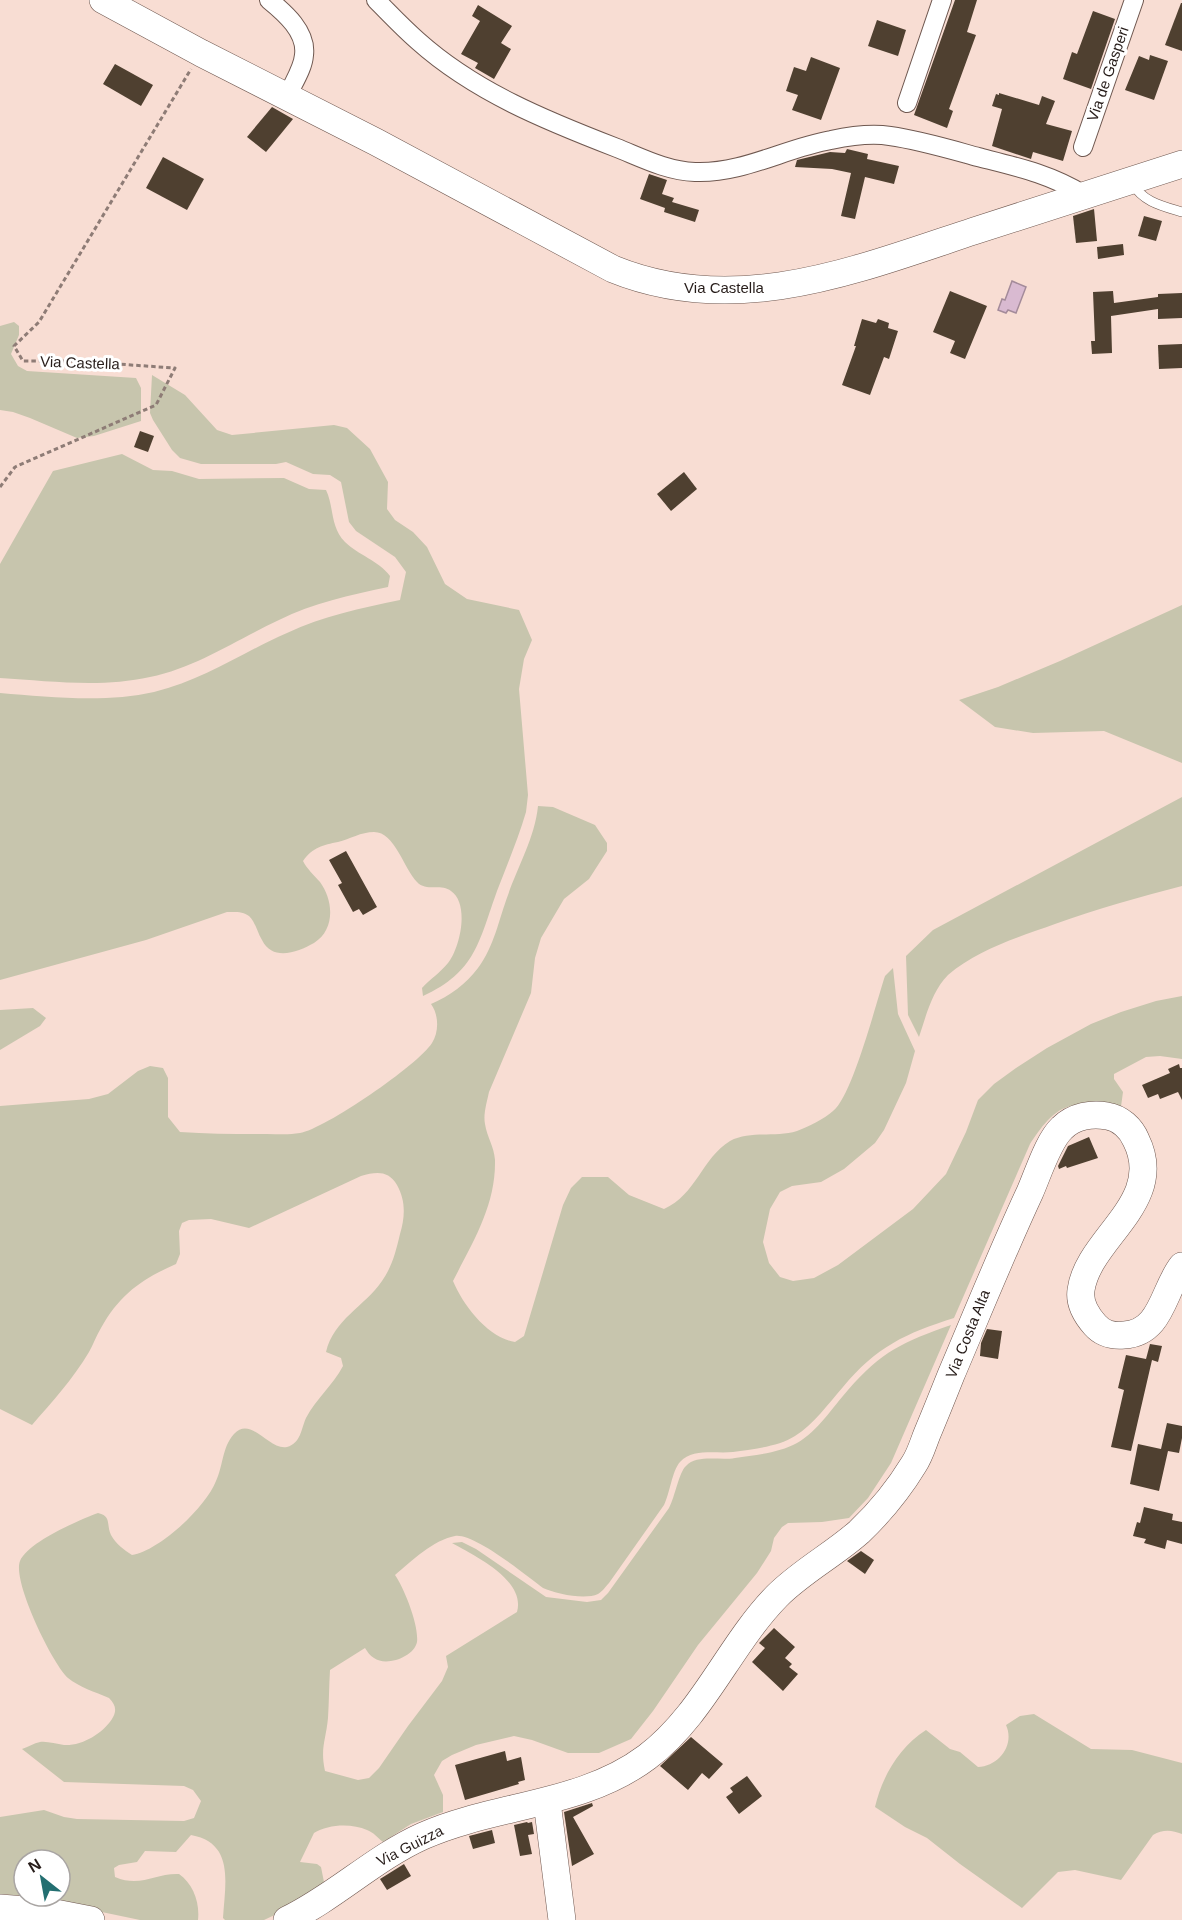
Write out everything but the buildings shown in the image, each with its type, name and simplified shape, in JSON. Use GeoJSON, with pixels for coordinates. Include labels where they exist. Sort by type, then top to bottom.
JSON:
{"type":"FeatureCollection","features":[{"type":"Feature","properties":{"kind":"main road","name":"Via Castella"},"geometry":{"type":"LineString","coordinates":[[103,0],[201,53],[288,95],[613,269],[634,278],[680,288],[737,291],[763,289],[818,279],[889,260],[1182,164]]}},
{"type":"Feature","properties":{"kind":"main road","name":"Via Costa Alta"},"geometry":{"type":"LineString","coordinates":[[547,1802],[626,1770],[671,1736],[691,1713],[756,1619],[799,1575],[859,1531],[890,1497],[916,1462],[1007,1240],[1061,1128],[1077,1118],[1094,1114],[1114,1117],[1128,1127],[1138,1142],[1141,1156],[1143,1169],[1141,1186],[1135,1200],[1090,1264],[1080,1289],[1082,1304],[1100,1331],[1112,1335],[1131,1335],[1148,1325],[1161,1311],[1175,1275],[1182,1266]]}},
{"type":"Feature","properties":{"kind":"main road","name":"Via Guizza"},"geometry":{"type":"LineString","coordinates":[[287,1920],[306,1911],[374,1864],[420,1837],[464,1820],[547,1802]]}},
{"type":"Feature","properties":{"kind":"main road"},"geometry":{"type":"LineString","coordinates":[[547,1802],[559,1882],[562,1920]]}},
{"type":"Feature","properties":{"kind":"main road"},"geometry":{"type":"LineString","coordinates":[[0,1908],[50,1912],[92,1920]]}},
{"type":"Feature","properties":{"kind":"street"},"geometry":{"type":"LineString","coordinates":[[269,0],[293,23],[303,40],[303,60],[288,95]]}},
{"type":"Feature","properties":{"kind":"street"},"geometry":{"type":"LineString","coordinates":[[376,0],[419,42],[451,67],[487,90],[522,110],[668,168],[694,172],[723,171],[758,163],[830,140],[860,136],[888,136],[953,150],[1043,174],[1084,195]]}},
{"type":"Feature","properties":{"kind":"street"},"geometry":{"type":"LineString","coordinates":[[907,103],[942,0]]}},
{"type":"Feature","properties":{"kind":"street","name":"Via de Gasperi"},"geometry":{"type":"LineString","coordinates":[[1083,147],[1134,0]]}},
{"type":"Feature","properties":{"kind":"lane"},"geometry":{"type":"LineString","coordinates":[[1130,180],[1137,193],[1153,204],[1182,212]]}},
{"type":"Feature","properties":{"kind":"path","name":"Via Castella"},"geometry":{"type":"LineString","coordinates":[[0,487],[15,467],[156,405],[175,368],[73,361],[22,361],[14,346],[39,322],[201,53]]}},
{"type":"Feature","properties":{"kind":"shaded area"},"geometry":{"type":"Polygon","coordinates":[[[1012,281],[1026,287],[1016,313],[1008,310],[1006,313],[998,310],[1002,299],[1005,300],[1012,281]]]}},
{"type":"Feature","properties":{"kind":"shaded area"},"geometry":{"type":"Polygon","coordinates":[[[14,322],[19,326],[19,335],[11,354],[18,366],[27,371],[136,378],[141,388],[141,421],[94,436],[77,438],[30,418],[0,410],[0,326],[14,322]]]}},
{"type":"Feature","properties":{"kind":"shaded area"},"geometry":{"type":"Polygon","coordinates":[[[152,375],[185,395],[217,430],[232,435],[334,425],[347,428],[370,449],[388,482],[387,509],[395,520],[413,532],[427,547],[445,584],[467,599],[519,610],[532,640],[524,659],[519,689],[528,795],[526,812],[480,940],[473,953],[454,976],[441,987],[423,996],[422,988],[448,963],[456,947],[462,916],[460,906],[457,897],[451,891],[421,885],[417,882],[388,838],[374,832],[319,847],[303,861],[325,890],[330,915],[326,931],[321,937],[301,949],[286,953],[273,951],[262,940],[247,914],[227,912],[146,940],[0,980],[0,693],[97,698],[154,692],[189,681],[314,622],[357,609],[400,600],[406,572],[395,557],[356,531],[349,522],[341,482],[330,475],[313,474],[286,462],[201,464],[180,458],[172,450],[150,413],[152,375]]]}},
{"type":"Feature","properties":{"kind":"shaded area"},"geometry":{"type":"Polygon","coordinates":[[[122,454],[153,470],[172,471],[199,479],[284,478],[309,489],[326,490],[340,536],[350,547],[385,570],[390,576],[388,587],[318,604],[279,620],[184,667],[150,677],[94,683],[0,678],[0,564],[53,471],[122,454]]]}},
{"type":"Feature","properties":{"kind":"shaded area"},"geometry":{"type":"Polygon","coordinates":[[[1182,605],[1182,763],[1104,731],[1033,733],[995,727],[959,700],[998,687],[1060,661],[1182,605]]]}},
{"type":"Feature","properties":{"kind":"shaded area"},"geometry":{"type":"Polygon","coordinates":[[[1182,797],[1182,886],[1118,903],[1071,919],[1013,939],[972,958],[942,981],[930,1004],[919,1037],[908,1015],[906,956],[933,930],[1182,797]]]}},
{"type":"Feature","properties":{"kind":"shaded area"},"geometry":{"type":"Polygon","coordinates":[[[538,806],[553,807],[595,825],[607,843],[607,851],[589,879],[564,899],[541,938],[535,958],[531,993],[486,1104],[485,1124],[495,1160],[492,1192],[482,1223],[453,1281],[463,1300],[478,1319],[495,1334],[505,1339],[515,1342],[524,1336],[563,1205],[571,1188],[582,1177],[608,1177],[629,1195],[664,1209],[684,1195],[712,1157],[730,1141],[746,1136],[797,1131],[825,1117],[833,1111],[848,1088],[885,976],[893,968],[898,1014],[915,1051],[906,1083],[884,1130],[875,1143],[844,1169],[821,1182],[792,1186],[780,1192],[770,1209],[763,1242],[769,1263],[780,1277],[793,1281],[814,1278],[838,1265],[913,1209],[946,1174],[978,1100],[994,1084],[1016,1068],[1091,1024],[1156,1001],[1182,996],[1182,1059],[1146,1057],[1114,1074],[1114,1079],[1123,1092],[1120,1114],[1072,1106],[1053,1115],[1030,1144],[954,1318],[921,1329],[880,1352],[855,1373],[808,1426],[788,1440],[756,1449],[705,1452],[685,1458],[675,1471],[664,1505],[609,1583],[599,1593],[592,1596],[578,1596],[543,1588],[500,1556],[474,1541],[455,1536],[447,1538],[423,1552],[395,1575],[403,1589],[416,1626],[417,1642],[411,1652],[392,1661],[379,1661],[365,1648],[330,1670],[328,1718],[323,1750],[325,1771],[358,1780],[369,1778],[379,1768],[442,1681],[448,1667],[446,1656],[517,1612],[518,1600],[514,1590],[497,1570],[452,1543],[462,1542],[476,1549],[546,1597],[587,1602],[601,1600],[669,1508],[681,1474],[691,1462],[767,1453],[797,1443],[818,1426],[860,1377],[883,1357],[906,1343],[951,1325],[891,1463],[868,1498],[849,1518],[788,1523],[782,1527],[757,1573],[698,1645],[631,1739],[599,1753],[568,1753],[514,1736],[476,1745],[452,1755],[442,1761],[434,1775],[443,1795],[443,1812],[411,1824],[383,1842],[369,1831],[354,1826],[333,1826],[314,1833],[300,1862],[317,1864],[321,1867],[324,1882],[281,1912],[264,1920],[225,1920],[223,1918],[225,1879],[221,1856],[205,1839],[191,1835],[176,1852],[145,1851],[137,1862],[114,1868],[115,1877],[133,1881],[179,1874],[194,1894],[198,1907],[198,1920],[140,1920],[72,1906],[72,1848],[12,1848],[12,1895],[0,1894],[0,1817],[44,1810],[77,1819],[184,1821],[194,1818],[201,1801],[193,1790],[184,1786],[64,1782],[22,1749],[40,1742],[71,1745],[84,1741],[103,1730],[115,1711],[109,1698],[77,1684],[61,1669],[44,1640],[27,1603],[19,1571],[20,1561],[33,1546],[43,1539],[98,1513],[107,1519],[111,1535],[120,1546],[132,1555],[143,1552],[168,1537],[202,1503],[216,1481],[230,1439],[240,1429],[253,1431],[280,1447],[292,1445],[300,1435],[310,1411],[343,1366],[341,1358],[326,1352],[330,1341],[342,1322],[382,1281],[395,1253],[402,1228],[404,1209],[397,1185],[390,1177],[377,1173],[361,1176],[249,1228],[211,1219],[189,1220],[182,1223],[179,1231],[180,1254],[176,1264],[142,1282],[124,1297],[108,1316],[76,1372],[32,1425],[0,1409],[0,1106],[89,1099],[108,1094],[138,1071],[150,1066],[163,1068],[168,1078],[168,1117],[180,1132],[292,1134],[312,1129],[349,1109],[391,1080],[432,1043],[437,1024],[436,1013],[431,1004],[463,984],[484,960],[530,840],[538,806]]]}},
{"type":"Feature","properties":{"kind":"shaded area"},"geometry":{"type":"Polygon","coordinates":[[[33,1008],[46,1018],[40,1026],[0,1050],[0,1010],[33,1008]]]}},
{"type":"Feature","properties":{"kind":"shaded area"},"geometry":{"type":"Polygon","coordinates":[[[1034,1714],[1091,1749],[1132,1750],[1182,1763],[1182,1834],[1168,1831],[1153,1835],[1121,1880],[1075,1870],[1058,1872],[1022,1908],[927,1838],[905,1827],[875,1807],[882,1785],[893,1764],[908,1745],[926,1730],[978,1767],[986,1766],[998,1759],[1007,1747],[1006,1725],[1020,1716],[1034,1714]]]}}]}
